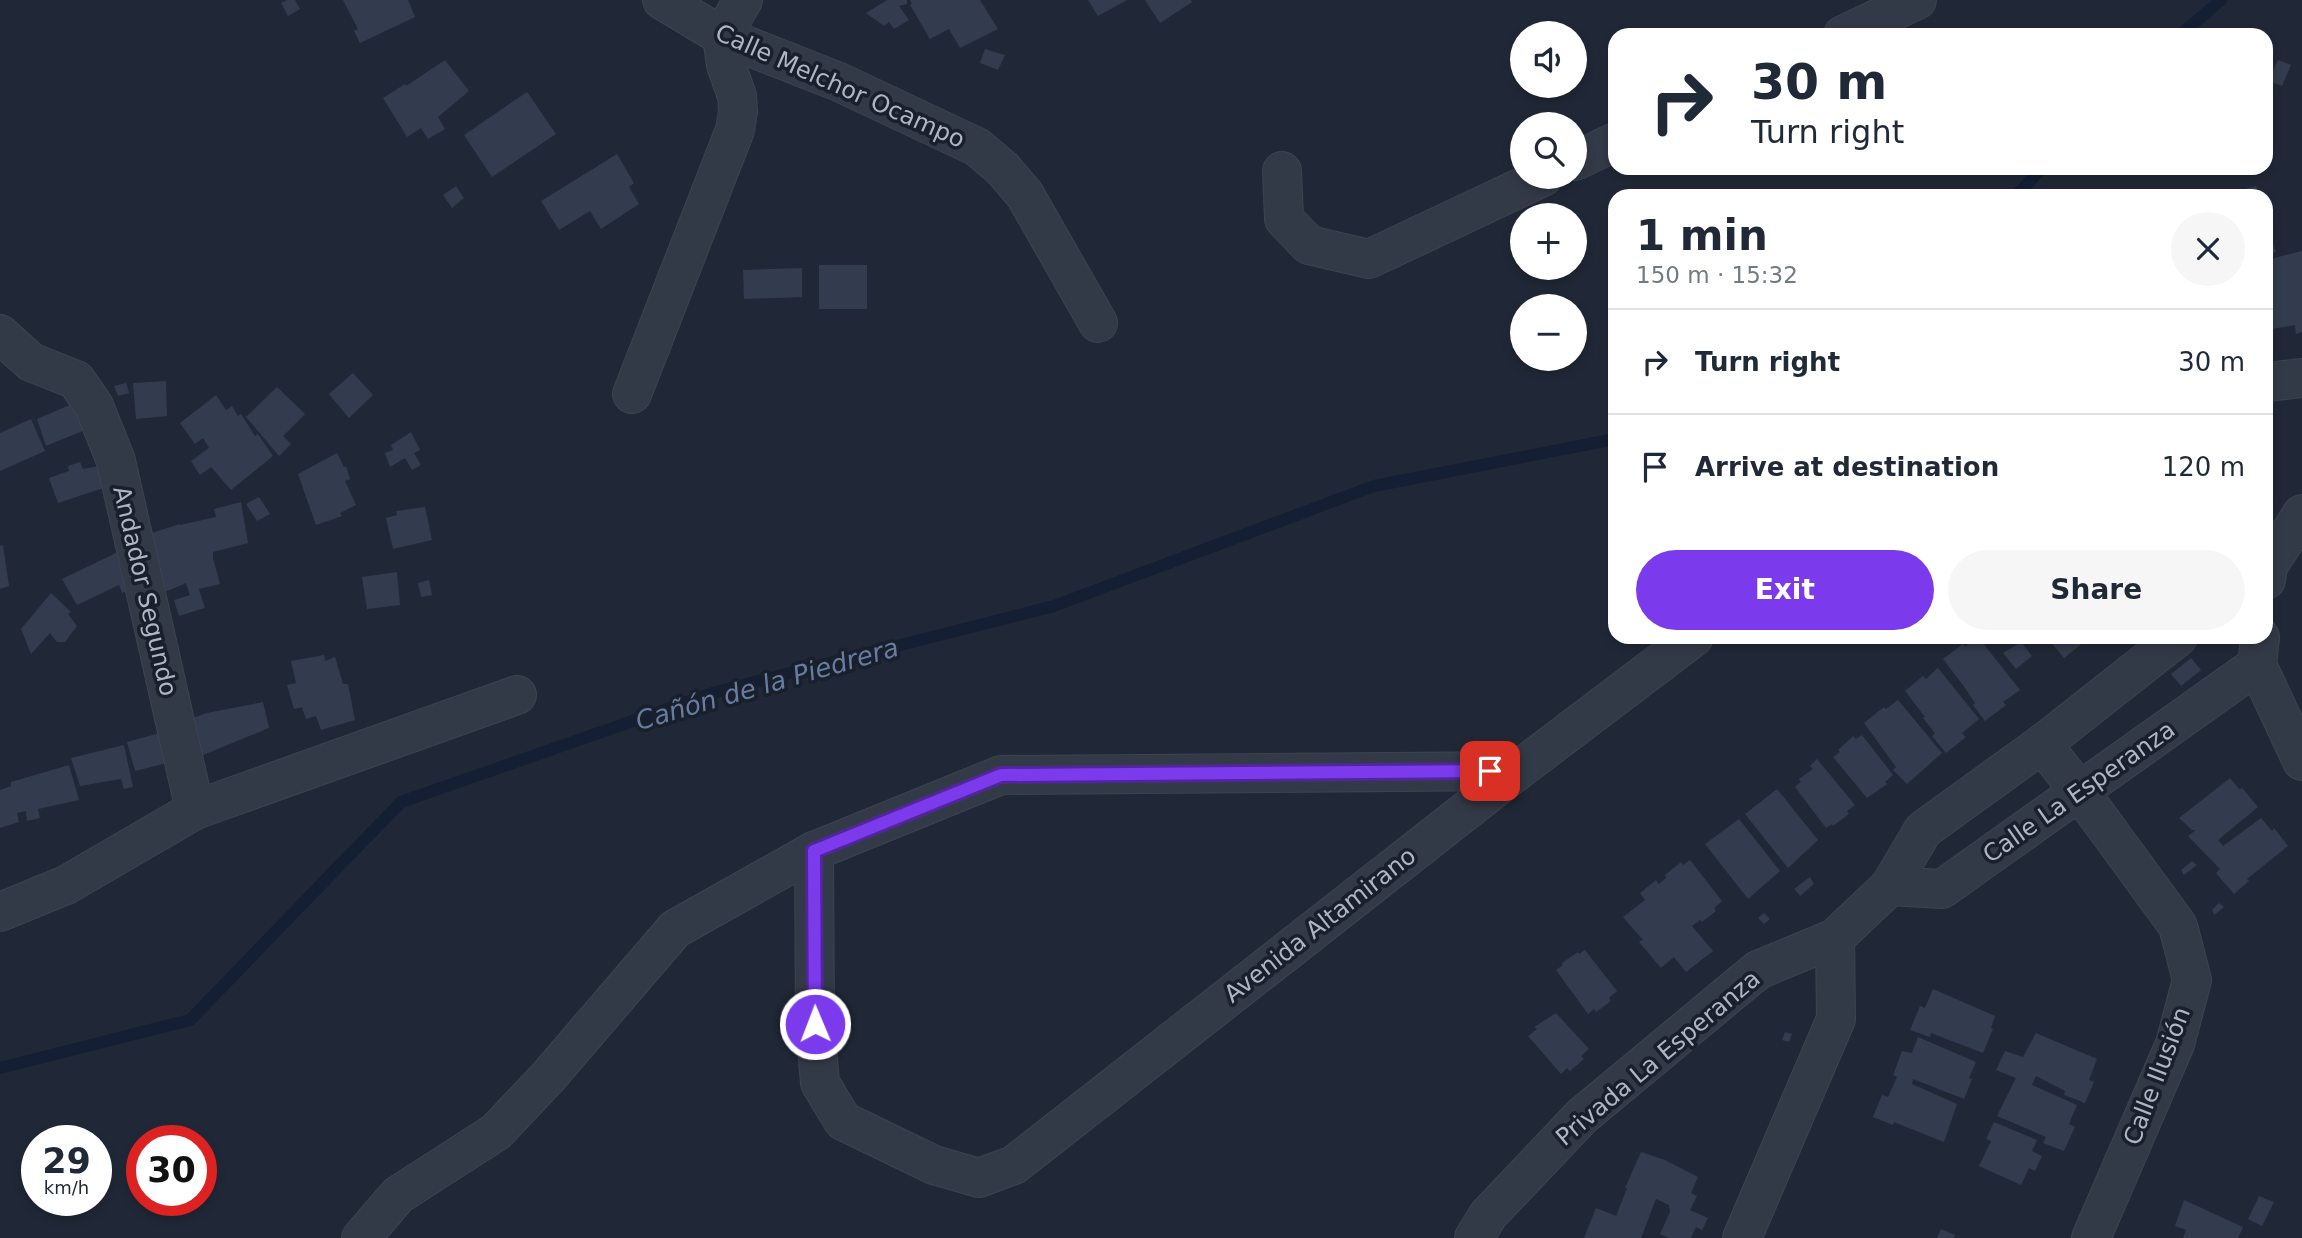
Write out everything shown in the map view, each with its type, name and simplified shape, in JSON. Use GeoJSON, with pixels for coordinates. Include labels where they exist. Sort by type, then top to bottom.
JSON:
{"type":"FeatureCollection","features":[{"type":"Feature","properties":{"kind":"street","name":"Calle Melchor Ocampo"},"geometry":{"type":"LineString","coordinates":[[662,0],[722,36],[839,82],[977,147],[1003,169],[1025,195],[1098,323]]}},
{"type":"Feature","properties":{"kind":"street"},"geometry":{"type":"LineString","coordinates":[[632,394],[735,130],[737,96],[726,65],[722,36],[743,0]]}},
{"type":"Feature","properties":{"kind":"street"},"geometry":{"type":"LineString","coordinates":[[1858,28],[1917,0]]}},
{"type":"Feature","properties":{"kind":"street"},"geometry":{"type":"LineString","coordinates":[[1587,156],[1608,146]]}},
{"type":"Feature","properties":{"kind":"street"},"geometry":{"type":"LineString","coordinates":[[1282,172],[1284,219],[1309,246],[1369,259],[1518,189]]}},
{"type":"Feature","properties":{"kind":"street","name":"Andador Segundo"},"geometry":{"type":"LineString","coordinates":[[0,334],[31,362],[76,380],[93,406],[116,461],[195,810]]}},
{"type":"Feature","properties":{"kind":"street"},"geometry":{"type":"LineString","coordinates":[[2273,381],[2302,378]]}},
{"type":"Feature","properties":{"kind":"street"},"geometry":{"type":"LineString","coordinates":[[2273,561],[2302,514]]}},
{"type":"Feature","properties":{"kind":"street","name":"Avenida Altamirano"},"geometry":{"type":"LineString","coordinates":[[814,851],[815,1024],[820,1083],[844,1121],[934,1166],[979,1178],[1014,1165],[1517,771],[1685,644]]}},
{"type":"Feature","properties":{"kind":"street"},"geometry":{"type":"LineString","coordinates":[[1742,1238],[1836,1019],[1835,938],[1890,886],[1923,830],[2042,744],[2169,644]]}},
{"type":"Feature","properties":{"kind":"street"},"geometry":{"type":"LineString","coordinates":[[2259,651],[2295,751],[2302,761]]}},
{"type":"Feature","properties":{"kind":"street","name":"Calle La Esperanza"},"geometry":{"type":"LineString","coordinates":[[1890,886],[1941,889],[2080,792],[2259,651]]}},
{"type":"Feature","properties":{"kind":"street"},"geometry":{"type":"LineString","coordinates":[[0,912],[65,885],[195,810],[517,695]]}},
{"type":"Feature","properties":{"kind":"street","name":"Calle Ilusión"},"geometry":{"type":"LineString","coordinates":[[2042,744],[2178,926],[2192,980],[2175,1044],[2091,1238]]}},
{"type":"Feature","properties":{"kind":"street"},"geometry":{"type":"LineString","coordinates":[[361,1238],[398,1195],[496,1132],[548,1077],[675,929],[814,851],[1001,775],[1517,771]]}},
{"type":"Feature","properties":{"kind":"street","name":"Privada La Esperanza"},"geometry":{"type":"LineString","coordinates":[[1474,1238],[1488,1216],[1582,1116],[1758,970],[1835,938]]}},
{"type":"Feature","properties":{"kind":"building"},"geometry":{"type":"Polygon","coordinates":[[[295,0],[300,9],[288,16],[281,3],[295,0]]]}},
{"type":"Feature","properties":{"kind":"building"},"geometry":{"type":"Polygon","coordinates":[[[343,0],[408,0],[415,17],[360,43],[354,31],[358,29],[343,0]]]}},
{"type":"Feature","properties":{"kind":"building"},"geometry":{"type":"Polygon","coordinates":[[[887,0],[907,0],[907,4],[899,6],[909,20],[894,29],[889,22],[884,26],[866,13],[887,0]]]}},
{"type":"Feature","properties":{"kind":"building"},"geometry":{"type":"Polygon","coordinates":[[[910,0],[980,0],[998,29],[960,48],[949,29],[930,39],[910,5],[910,0]]]}},
{"type":"Feature","properties":{"kind":"building"},"geometry":{"type":"Polygon","coordinates":[[[1088,0],[1127,0],[1098,16],[1088,0]]]}},
{"type":"Feature","properties":{"kind":"building"},"geometry":{"type":"Polygon","coordinates":[[[1145,0],[1191,0],[1192,2],[1160,23],[1145,0]]]}},
{"type":"Feature","properties":{"kind":"building"},"geometry":{"type":"Polygon","coordinates":[[[985,49],[1005,55],[998,70],[980,63],[985,49]]]}},
{"type":"Feature","properties":{"kind":"building"},"geometry":{"type":"Polygon","coordinates":[[[445,60],[469,91],[438,117],[445,129],[428,139],[421,128],[407,137],[383,98],[445,60]]]}},
{"type":"Feature","properties":{"kind":"building"},"geometry":{"type":"Polygon","coordinates":[[[2278,60],[2291,65],[2282,86],[2273,83],[2273,70],[2278,60]]]}},
{"type":"Feature","properties":{"kind":"building"},"geometry":{"type":"Polygon","coordinates":[[[527,92],[556,134],[492,177],[464,135],[527,92]]]}},
{"type":"Feature","properties":{"kind":"building"},"geometry":{"type":"Polygon","coordinates":[[[617,154],[634,183],[629,187],[639,204],[601,229],[590,211],[559,230],[541,201],[617,154]]]}},
{"type":"Feature","properties":{"kind":"building"},"geometry":{"type":"Polygon","coordinates":[[[456,186],[464,198],[452,208],[443,195],[456,186]]]}},
{"type":"Feature","properties":{"kind":"building"},"geometry":{"type":"Polygon","coordinates":[[[2302,251],[2302,332],[2296,334],[2295,325],[2273,329],[2273,258],[2302,251]]]}},
{"type":"Feature","properties":{"kind":"building"},"geometry":{"type":"Polygon","coordinates":[[[819,265],[867,265],[867,309],[819,309],[819,265]]]}},
{"type":"Feature","properties":{"kind":"building"},"geometry":{"type":"Polygon","coordinates":[[[802,268],[802,297],[744,299],[743,270],[802,268]]]}},
{"type":"Feature","properties":{"kind":"building"},"geometry":{"type":"Polygon","coordinates":[[[353,373],[373,395],[349,418],[329,394],[353,373]]]}},
{"type":"Feature","properties":{"kind":"building"},"geometry":{"type":"Polygon","coordinates":[[[166,381],[167,416],[136,419],[133,383],[166,381]]]}},
{"type":"Feature","properties":{"kind":"building"},"geometry":{"type":"Polygon","coordinates":[[[126,383],[129,393],[118,396],[114,386],[126,383]]]}},
{"type":"Feature","properties":{"kind":"building"},"geometry":{"type":"Polygon","coordinates":[[[277,387],[305,414],[283,436],[291,444],[279,456],[246,417],[277,387]]]}},
{"type":"Feature","properties":{"kind":"building"},"geometry":{"type":"Polygon","coordinates":[[[216,395],[226,410],[232,406],[238,416],[241,414],[255,436],[258,434],[273,456],[231,490],[211,467],[200,475],[191,461],[209,448],[203,438],[195,444],[180,423],[216,395]]]}},
{"type":"Feature","properties":{"kind":"building"},"geometry":{"type":"Polygon","coordinates":[[[79,401],[90,428],[46,446],[37,419],[79,401]]]}},
{"type":"Feature","properties":{"kind":"building"},"geometry":{"type":"Polygon","coordinates":[[[31,419],[45,451],[0,471],[0,433],[31,419]]]}},
{"type":"Feature","properties":{"kind":"building"},"geometry":{"type":"Polygon","coordinates":[[[411,432],[420,450],[414,453],[421,465],[412,470],[405,458],[390,467],[385,453],[393,450],[391,445],[411,432]]]}},
{"type":"Feature","properties":{"kind":"building"},"geometry":{"type":"Polygon","coordinates":[[[337,453],[344,467],[346,466],[350,479],[345,481],[356,505],[340,513],[342,516],[316,525],[298,474],[337,453]]]}},
{"type":"Feature","properties":{"kind":"building"},"geometry":{"type":"Polygon","coordinates":[[[80,462],[83,469],[99,466],[116,484],[58,503],[49,478],[69,471],[68,466],[80,462]]]}},
{"type":"Feature","properties":{"kind":"building"},"geometry":{"type":"Polygon","coordinates":[[[259,497],[270,514],[257,521],[246,504],[259,497]]]}},
{"type":"Feature","properties":{"kind":"building"},"geometry":{"type":"Polygon","coordinates":[[[241,502],[248,543],[213,552],[220,584],[199,589],[205,608],[179,616],[174,600],[190,595],[186,583],[151,595],[136,538],[180,524],[216,517],[214,509],[241,502]]]}},
{"type":"Feature","properties":{"kind":"building"},"geometry":{"type":"Polygon","coordinates":[[[425,507],[432,540],[393,549],[386,518],[397,515],[396,511],[425,507]]]}},
{"type":"Feature","properties":{"kind":"building"},"geometry":{"type":"Polygon","coordinates":[[[3,545],[9,586],[0,589],[0,546],[3,545]]]}},
{"type":"Feature","properties":{"kind":"building"},"geometry":{"type":"Polygon","coordinates":[[[118,552],[135,588],[122,593],[119,585],[77,605],[62,579],[118,552]]]}},
{"type":"Feature","properties":{"kind":"building"},"geometry":{"type":"Polygon","coordinates":[[[397,572],[400,605],[367,609],[362,577],[397,572]]]}},
{"type":"Feature","properties":{"kind":"building"},"geometry":{"type":"Polygon","coordinates":[[[429,580],[432,595],[421,597],[418,583],[429,580]]]}},
{"type":"Feature","properties":{"kind":"building"},"geometry":{"type":"Polygon","coordinates":[[[51,593],[71,612],[68,614],[77,626],[65,642],[57,642],[50,633],[31,654],[21,629],[51,593]]]}},
{"type":"Feature","properties":{"kind":"building"},"geometry":{"type":"Polygon","coordinates":[[[1963,644],[1965,647],[1969,644],[1984,644],[2020,690],[2003,702],[2006,705],[1985,721],[1943,659],[1963,644]]]}},
{"type":"Feature","properties":{"kind":"building"},"geometry":{"type":"Polygon","coordinates":[[[2023,644],[2032,656],[2016,669],[2003,653],[2023,644]]]}},
{"type":"Feature","properties":{"kind":"building"},"geometry":{"type":"Polygon","coordinates":[[[2052,644],[2082,644],[2064,658],[2052,644]]]}},
{"type":"Feature","properties":{"kind":"building"},"geometry":{"type":"Polygon","coordinates":[[[324,655],[325,661],[335,657],[343,684],[348,684],[355,720],[321,730],[316,716],[306,719],[302,707],[294,709],[287,685],[296,683],[291,661],[324,655]]]}},
{"type":"Feature","properties":{"kind":"building"},"geometry":{"type":"Polygon","coordinates":[[[2191,658],[2201,670],[2181,686],[2171,674],[2191,658]]]}},
{"type":"Feature","properties":{"kind":"building"},"geometry":{"type":"Polygon","coordinates":[[[1938,668],[1979,719],[1962,733],[1966,737],[1946,753],[1932,736],[1935,733],[1923,718],[1925,717],[1905,691],[1923,676],[1926,679],[1938,668]]]}},
{"type":"Feature","properties":{"kind":"building"},"geometry":{"type":"Polygon","coordinates":[[[1898,700],[1942,753],[1907,784],[1893,770],[1896,767],[1864,723],[1898,700]]]}},
{"type":"Feature","properties":{"kind":"building"},"geometry":{"type":"Polygon","coordinates":[[[263,702],[269,728],[186,762],[178,723],[207,713],[263,702]]]}},
{"type":"Feature","properties":{"kind":"building"},"geometry":{"type":"Polygon","coordinates":[[[171,730],[179,760],[135,771],[127,742],[171,730]]]}},
{"type":"Feature","properties":{"kind":"building"},"geometry":{"type":"Polygon","coordinates":[[[1862,735],[1893,775],[1885,782],[1887,784],[1867,798],[1833,757],[1853,736],[1856,739],[1862,735]]]}},
{"type":"Feature","properties":{"kind":"building"},"geometry":{"type":"Polygon","coordinates":[[[124,745],[133,787],[124,789],[121,779],[80,786],[71,758],[124,745]]]}},
{"type":"Feature","properties":{"kind":"building"},"geometry":{"type":"Polygon","coordinates":[[[1817,759],[1855,805],[1847,811],[1849,814],[1826,828],[1795,787],[1801,782],[1799,779],[1813,769],[1810,766],[1817,759]]]}},
{"type":"Feature","properties":{"kind":"building"},"geometry":{"type":"Polygon","coordinates":[[[69,765],[79,800],[38,809],[40,818],[27,821],[26,811],[17,813],[19,822],[0,828],[0,790],[11,786],[11,782],[69,765]]]}},
{"type":"Feature","properties":{"kind":"building"},"geometry":{"type":"Polygon","coordinates":[[[2230,778],[2258,807],[2218,840],[2223,846],[2261,818],[2272,831],[2274,828],[2288,846],[2247,879],[2249,881],[2234,894],[2216,873],[2220,869],[2188,836],[2196,830],[2192,830],[2179,818],[2230,778]]]}},
{"type":"Feature","properties":{"kind":"building"},"geometry":{"type":"Polygon","coordinates":[[[1777,789],[1818,840],[1788,868],[1745,814],[1777,789]]]}},
{"type":"Feature","properties":{"kind":"building"},"geometry":{"type":"Polygon","coordinates":[[[1739,819],[1780,871],[1748,899],[1705,844],[1739,819]]]}},
{"type":"Feature","properties":{"kind":"building"},"geometry":{"type":"Polygon","coordinates":[[[1690,860],[1722,901],[1714,908],[1716,911],[1692,926],[1713,951],[1686,972],[1674,957],[1661,968],[1639,942],[1643,940],[1623,917],[1645,900],[1640,893],[1656,880],[1659,884],[1666,878],[1665,875],[1681,862],[1683,865],[1690,860]]]}},
{"type":"Feature","properties":{"kind":"building"},"geometry":{"type":"Polygon","coordinates":[[[2192,861],[2197,865],[2184,875],[2181,870],[2192,861]]]}},
{"type":"Feature","properties":{"kind":"building"},"geometry":{"type":"Polygon","coordinates":[[[1810,877],[1814,884],[1800,896],[1794,889],[1810,877]]]}},
{"type":"Feature","properties":{"kind":"building"},"geometry":{"type":"Polygon","coordinates":[[[2219,903],[2224,907],[2214,915],[2212,910],[2219,903]]]}},
{"type":"Feature","properties":{"kind":"building"},"geometry":{"type":"Polygon","coordinates":[[[1764,913],[1770,919],[1764,924],[1758,918],[1764,913]]]}},
{"type":"Feature","properties":{"kind":"building"},"geometry":{"type":"Polygon","coordinates":[[[1585,950],[1617,991],[1609,998],[1611,1001],[1596,1012],[1594,1009],[1588,1014],[1556,970],[1562,963],[1585,950]]]}},
{"type":"Feature","properties":{"kind":"building"},"geometry":{"type":"Polygon","coordinates":[[[1933,989],[1995,1016],[1991,1028],[1993,1029],[1983,1053],[1931,1033],[1930,1037],[1910,1030],[1920,1006],[1925,1008],[1933,989]]]}},
{"type":"Feature","properties":{"kind":"building"},"geometry":{"type":"Polygon","coordinates":[[[1556,1013],[1589,1049],[1581,1056],[1584,1059],[1570,1071],[1567,1068],[1561,1074],[1528,1036],[1537,1029],[1534,1027],[1556,1013]]]}},
{"type":"Feature","properties":{"kind":"building"},"geometry":{"type":"Polygon","coordinates":[[[1785,1032],[1792,1034],[1789,1042],[1782,1040],[1785,1032]]]}},
{"type":"Feature","properties":{"kind":"building"},"geometry":{"type":"Polygon","coordinates":[[[2036,1033],[2097,1059],[2089,1080],[2094,1082],[2085,1103],[2064,1095],[2065,1091],[2036,1076],[2032,1085],[2077,1105],[2069,1124],[2075,1127],[2064,1151],[2043,1143],[2046,1137],[1997,1116],[2016,1078],[1996,1070],[2005,1051],[2023,1057],[2036,1033]]]}},
{"type":"Feature","properties":{"kind":"building"},"geometry":{"type":"Polygon","coordinates":[[[1918,1037],[1976,1062],[1964,1099],[1913,1079],[1912,1084],[1957,1104],[1944,1142],[1894,1122],[1893,1125],[1873,1117],[1882,1095],[1888,1097],[1897,1077],[1893,1075],[1902,1051],[1912,1053],[1918,1037]]]}},
{"type":"Feature","properties":{"kind":"building"},"geometry":{"type":"Polygon","coordinates":[[[1994,1122],[2037,1140],[2032,1151],[2042,1156],[2035,1171],[2029,1168],[2021,1185],[1979,1166],[1991,1141],[1986,1139],[1994,1122]]]}},
{"type":"Feature","properties":{"kind":"building"},"geometry":{"type":"Polygon","coordinates":[[[1641,1152],[1665,1160],[1698,1177],[1691,1193],[1697,1196],[1690,1210],[1708,1218],[1702,1230],[1696,1227],[1691,1238],[1669,1238],[1660,1234],[1670,1212],[1669,1205],[1656,1199],[1641,1238],[1584,1238],[1596,1208],[1616,1216],[1641,1152]]]}},
{"type":"Feature","properties":{"kind":"building"},"geometry":{"type":"Polygon","coordinates":[[[2259,1196],[2274,1202],[2262,1226],[2248,1219],[2259,1196]]]}},
{"type":"Feature","properties":{"kind":"building"},"geometry":{"type":"Polygon","coordinates":[[[2184,1200],[2243,1227],[2238,1238],[2183,1238],[2186,1230],[2175,1226],[2184,1200]]]}},
{"type":"Feature","properties":{"kind":"building"},"geometry":{"type":"Polygon","coordinates":[[[1941,1229],[1955,1235],[1954,1238],[1937,1238],[1941,1229]]]}},
{"type":"Feature","properties":{"kind":"waterway","name":"Cañón de la Piedrera"},"geometry":{"type":"LineString","coordinates":[[2188,28],[2221,0]]}},
{"type":"Feature","properties":{"kind":"waterway","name":"Cañón de la Piedrera"},"geometry":{"type":"LineString","coordinates":[[2022,189],[2036,175]]}},
{"type":"Feature","properties":{"kind":"waterway","name":"Cañón de la Piedrera"},"geometry":{"type":"LineString","coordinates":[[0,1068],[190,1020],[401,802],[716,692],[1054,606],[1374,486],[1608,440]]}},
{"type":"Feature","properties":{"kind":"route"},"geometry":{"type":"LineString","coordinates":[[815,1024],[814,851],[1001,775],[1490,771]]}}]}
